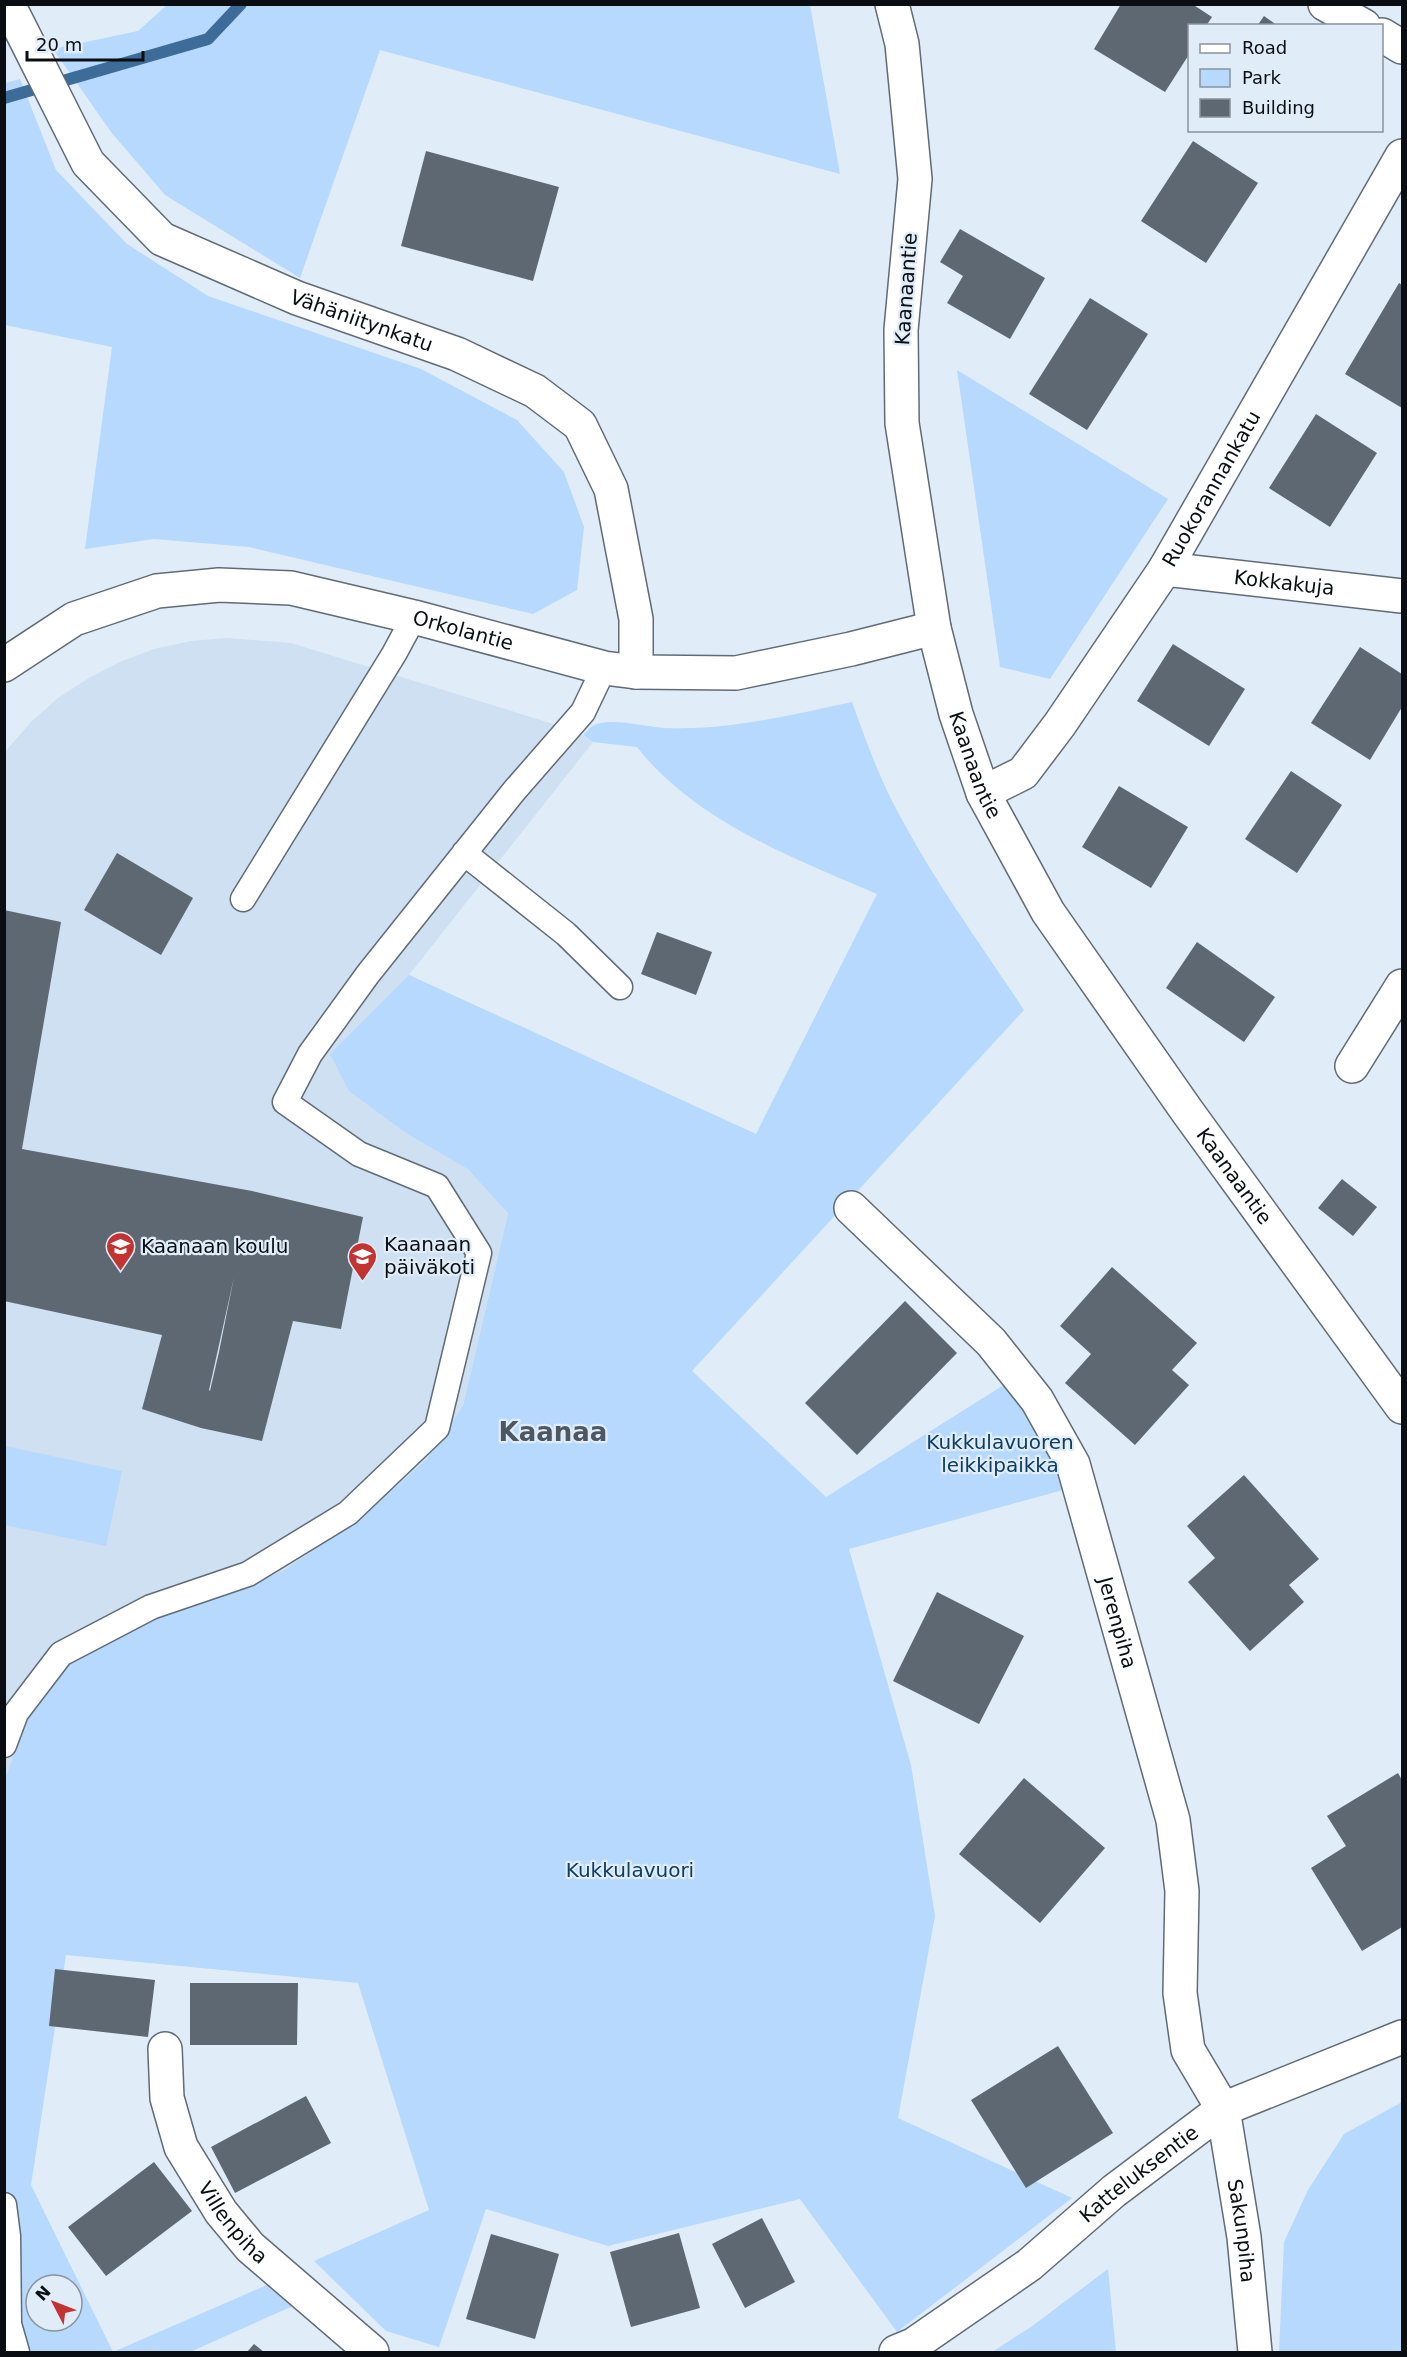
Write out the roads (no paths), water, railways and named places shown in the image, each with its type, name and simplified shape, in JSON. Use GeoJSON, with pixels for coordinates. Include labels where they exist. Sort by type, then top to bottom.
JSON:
{"type":"FeatureCollection","features":[{"type":"Feature","properties":{"kind":"street","name":"Vähäniitynkatu"},"geometry":{"type":"LineString","coordinates":[[8,4],[88,163],[162,239],[297,298],[457,354],[535,391],[580,425],[611,489],[636,619],[636,672]]}},
{"type":"Feature","properties":{"kind":"street","name":"Kaanaantie"},"geometry":{"type":"LineString","coordinates":[[892,4],[902,45],[915,179],[901,330],[902,423],[934,628],[956,714],[983,793],[1048,912],[1166,1082],[1402,1407]]}},
{"type":"Feature","properties":{"kind":"street"},"geometry":{"type":"LineString","coordinates":[[1325,4],[1360,24]]}},
{"type":"Feature","properties":{"kind":"street"},"geometry":{"type":"LineString","coordinates":[[1383,36],[1402,46]]}},
{"type":"Feature","properties":{"kind":"street","name":"Ruokorannankatu"},"geometry":{"type":"LineString","coordinates":[[983,793],[1023,772],[1060,724],[1165,569],[1402,156]]}},
{"type":"Feature","properties":{"kind":"street","name":"Kokkakuja"},"geometry":{"type":"LineString","coordinates":[[1165,569],[1402,596]]}},
{"type":"Feature","properties":{"kind":"street","name":"Orkolantie"},"geometry":{"type":"LineString","coordinates":[[4,665],[74,619],[157,591],[219,585],[291,588],[414,617],[604,668],[636,672],[736,673],[934,628]]}},
{"type":"Feature","properties":{"kind":"street"},"geometry":{"type":"LineString","coordinates":[[1352,1066],[1402,986]]}},
{"type":"Feature","properties":{"kind":"street","name":"Jerenpiha"},"geometry":{"type":"LineString","coordinates":[[850,1208],[991,1342],[1037,1400],[1072,1464],[1173,1820],[1182,1892],[1180,1993],[1188,2050],[1223,2109]]}},
{"type":"Feature","properties":{"kind":"street","name":"Katteluksentie"},"geometry":{"type":"LineString","coordinates":[[896,2352],[914,2345],[1029,2265],[1114,2191],[1223,2109],[1402,2037]]}},
{"type":"Feature","properties":{"kind":"street","name":"Villenpiha"},"geometry":{"type":"LineString","coordinates":[[165,2049],[167,2098],[181,2147],[221,2212],[250,2247],[372,2352]]}},
{"type":"Feature","properties":{"kind":"street","name":"Sakunpiha"},"geometry":{"type":"LineString","coordinates":[[1223,2109],[1244,2237],[1255,2352]]}},
{"type":"Feature","properties":{"kind":"lane"},"geometry":{"type":"LineString","coordinates":[[243,899],[394,654],[414,617]]}},
{"type":"Feature","properties":{"kind":"lane"},"geometry":{"type":"LineString","coordinates":[[4,1745],[16,1713],[62,1654],[151,1607],[248,1574],[258,1568],[348,1513],[437,1428],[479,1253],[437,1186],[359,1154],[285,1102],[310,1054],[368,974],[514,791],[583,712],[604,668]]}},
{"type":"Feature","properties":{"kind":"lane"},"geometry":{"type":"LineString","coordinates":[[464,853],[566,934],[620,987]]}},
{"type":"Feature","properties":{"kind":"lane"},"geometry":{"type":"LineString","coordinates":[[4,2205],[8,2236],[9,2324],[17,2352]]}},
{"type":"Feature","properties":{"kind":"waterway"},"geometry":{"type":"LineString","coordinates":[[4,98],[208,39],[241,4]]}},
{"type":"Feature","properties":{"kind":"place","name":"Kaanaan koulu"},"geometry":{"type":"Point","coordinates":[120,1272]}},
{"type":"Feature","properties":{"kind":"place","name":"Kaanaan päiväkoti"},"geometry":{"type":"Point","coordinates":[363,1282]}},
{"type":"Feature","properties":{"kind":"district","name":"Kaanaa"},"geometry":{"type":"Point","coordinates":[553,1432]}},
{"type":"Feature","properties":{"kind":"park label","name":"Kukkulavuoren leikkipaikka"},"geometry":{"type":"Point","coordinates":[1000,1454]}},
{"type":"Feature","properties":{"kind":"park label","name":"Kukkulavuori"},"geometry":{"type":"Point","coordinates":[630,1870]}}]}
